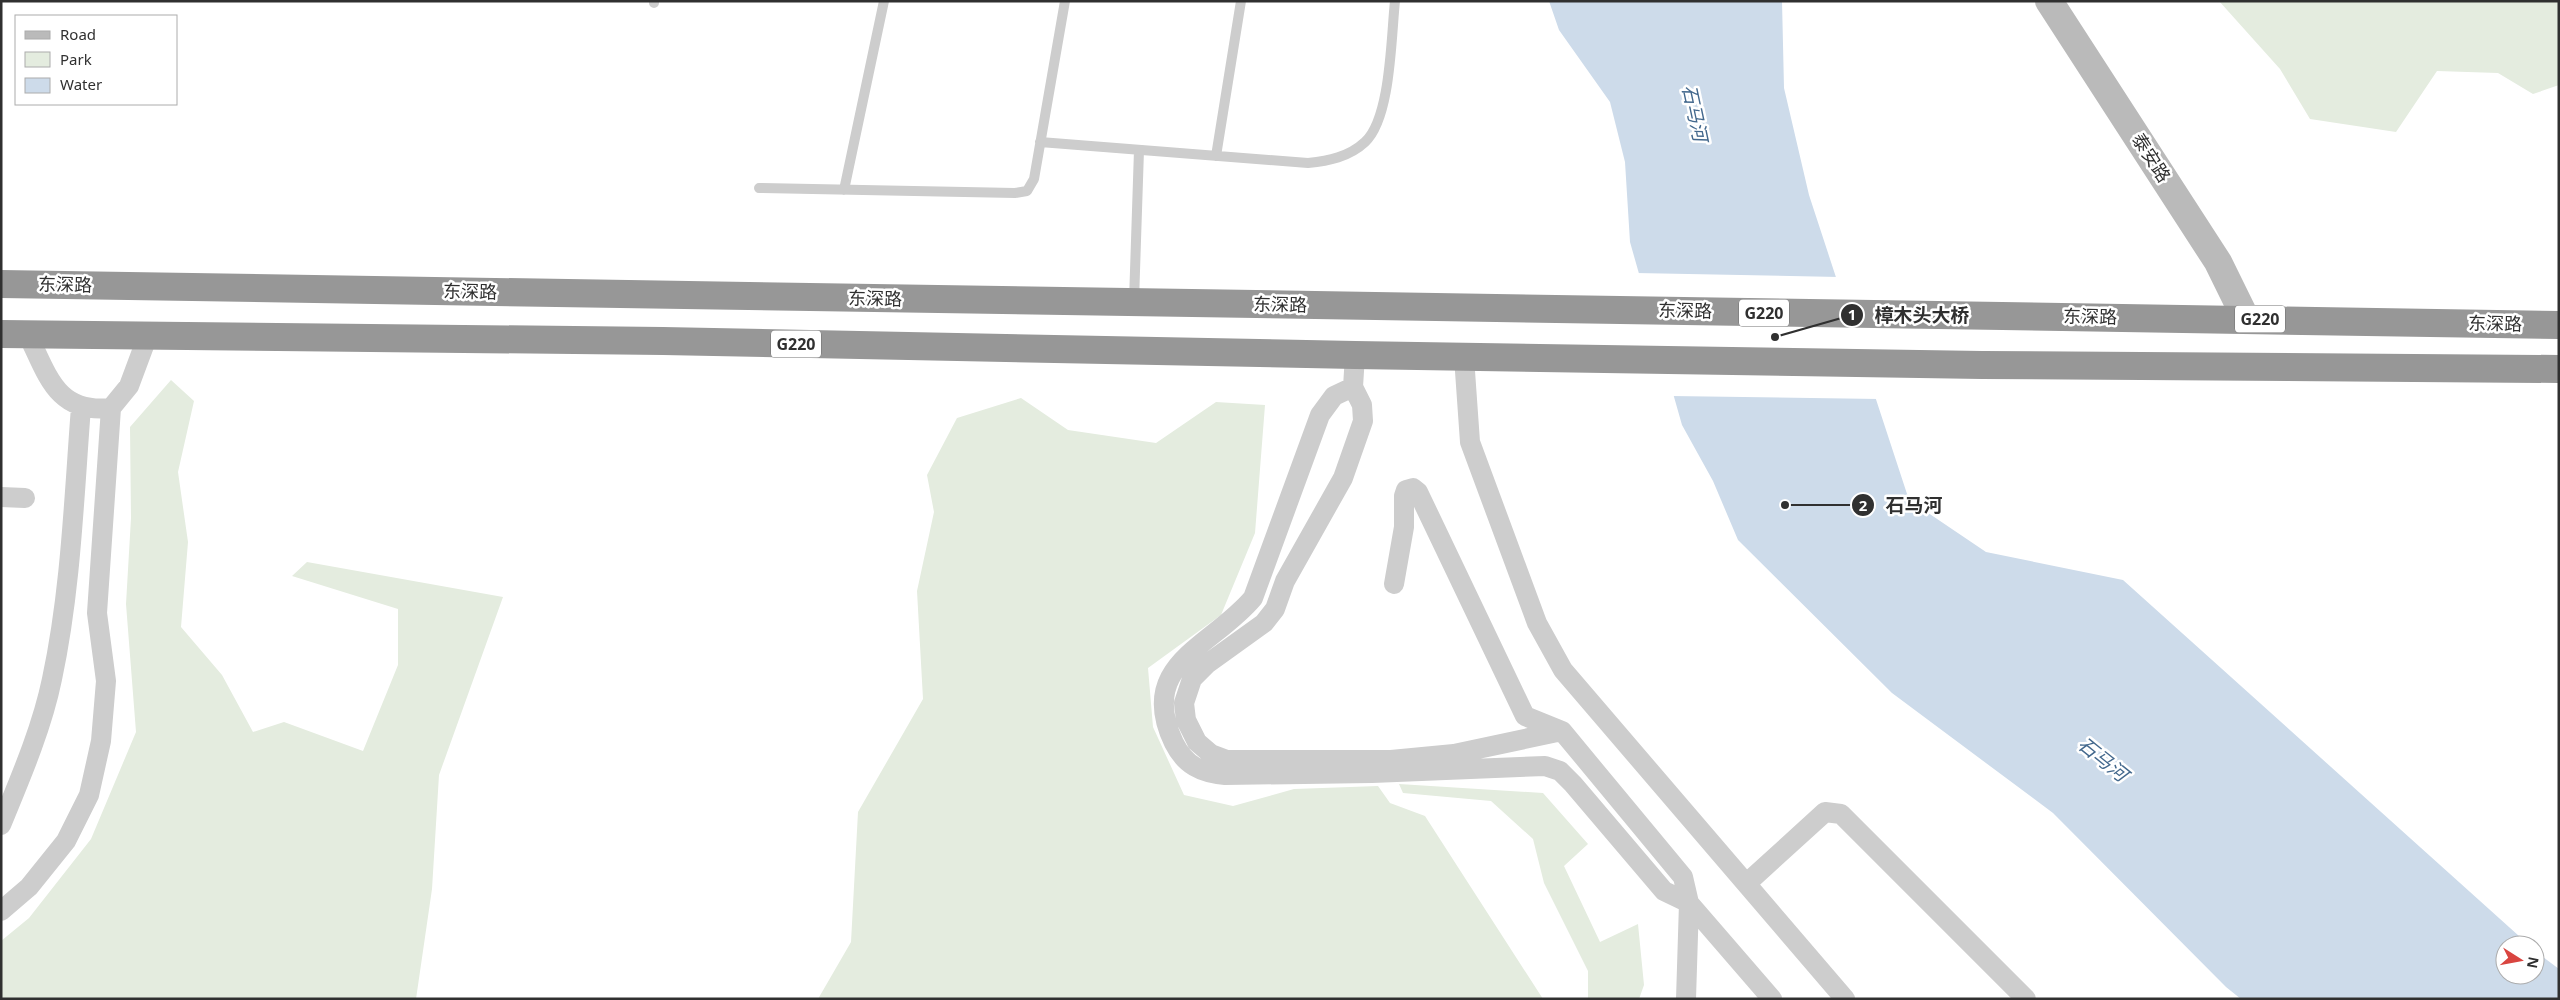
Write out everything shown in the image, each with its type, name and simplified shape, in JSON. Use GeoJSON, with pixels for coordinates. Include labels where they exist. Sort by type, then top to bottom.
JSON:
{"type":"FeatureCollection","features":[{"type":"Feature","properties":{"kind":"highway","name":"东深路"},"geometry":{"type":"LineString","coordinates":[[1,284],[2559,325]]}},
{"type":"Feature","properties":{"kind":"highway","name":"G220"},"geometry":{"type":"LineString","coordinates":[[1,334],[673,341],[1354,355],[1982,365],[2559,369]]}},
{"type":"Feature","properties":{"kind":"street","name":"泰安路"},"geometry":{"type":"LineString","coordinates":[[2049,1],[2218,262],[2246,319]]}},
{"type":"Feature","properties":{"kind":"street"},"geometry":{"type":"LineString","coordinates":[[28,335],[48,377],[59,393],[81,407],[93,410],[112,408]]}},
{"type":"Feature","properties":{"kind":"street"},"geometry":{"type":"LineString","coordinates":[[1,910],[29,886],[66,841],[89,795],[101,741],[106,681],[97,613],[112,408],[129,386],[148,335]]}},
{"type":"Feature","properties":{"kind":"street"},"geometry":{"type":"LineString","coordinates":[[1354,355],[1353,387],[1362,405],[1363,421],[1343,478],[1285,581],[1275,609],[1264,624],[1207,664],[1192,679],[1184,703],[1186,720],[1197,742],[1211,754],[1227,760],[1391,760],[1454,754],[1562,731]]}},
{"type":"Feature","properties":{"kind":"street"},"geometry":{"type":"LineString","coordinates":[[1464,357],[1470,442],[1548,645],[1563,670],[1845,999]]}},
{"type":"Feature","properties":{"kind":"street"},"geometry":{"type":"LineString","coordinates":[[1353,387],[1334,396],[1320,415],[1253,598],[1238,615],[1178,663],[1167,682],[1163,706],[1167,728],[1177,750],[1194,768],[1208,774],[1225,775],[1372,773],[1545,766],[1560,771],[1664,891],[1690,903],[1772,999]]}},
{"type":"Feature","properties":{"kind":"street"},"geometry":{"type":"LineString","coordinates":[[1,825],[26,762],[52,680],[65,606],[81,407]]}},
{"type":"Feature","properties":{"kind":"street"},"geometry":{"type":"LineString","coordinates":[[1394,584],[1404,527],[1404,496],[1406,490],[1413,488],[1418,492],[1525,716],[1562,731],[1683,877],[1690,903],[1686,999]]}},
{"type":"Feature","properties":{"kind":"street"},"geometry":{"type":"LineString","coordinates":[[1,497],[25,498]]}},
{"type":"Feature","properties":{"kind":"street"},"geometry":{"type":"LineString","coordinates":[[65,606],[97,613]]}},
{"type":"Feature","properties":{"kind":"street"},"geometry":{"type":"LineString","coordinates":[[1747,883],[1825,812],[1841,814],[2026,999]]}},
{"type":"Feature","properties":{"kind":"lane"},"geometry":{"type":"LineString","coordinates":[[844,190],[884,1]]}},
{"type":"Feature","properties":{"kind":"lane"},"geometry":{"type":"LineString","coordinates":[[759,188],[1022,193],[1031,186],[1065,1]]}},
{"type":"Feature","properties":{"kind":"lane"},"geometry":{"type":"LineString","coordinates":[[1216,156],[1242,1]]}},
{"type":"Feature","properties":{"kind":"lane"},"geometry":{"type":"LineString","coordinates":[[1040,142],[1308,164],[1329,162],[1348,154],[1365,142],[1377,125],[1385,100],[1395,1]]}},
{"type":"Feature","properties":{"kind":"lane"},"geometry":{"type":"LineString","coordinates":[[1134,303],[1139,150]]}},
{"type":"Feature","properties":{"kind":"green space"},"geometry":{"type":"Polygon","coordinates":[[[2219,1],[2559,1],[2559,85],[2533,94],[2498,73],[2437,71],[2396,132],[2310,119],[2280,69],[2219,1]]]}},
{"type":"Feature","properties":{"kind":"green space"},"geometry":{"type":"Polygon","coordinates":[[[171,380],[194,401],[178,472],[188,542],[181,627],[222,675],[253,732],[284,722],[363,751],[398,665],[398,609],[292,576],[307,562],[503,597],[439,775],[432,889],[416,999],[1,999],[1,941],[29,918],[91,839],[136,732],[126,604],[131,518],[130,427],[171,380]]]}},
{"type":"Feature","properties":{"kind":"green space"},"geometry":{"type":"Polygon","coordinates":[[[1021,398],[1068,430],[1156,443],[1216,402],[1265,405],[1255,533],[1221,615],[1148,668],[1153,727],[1184,795],[1233,806],[1294,789],[1378,786],[1390,803],[1425,816],[1543,999],[818,999],[851,942],[858,812],[923,699],[917,591],[934,512],[927,475],[957,418],[1021,398]]]}},
{"type":"Feature","properties":{"kind":"green space"},"geometry":{"type":"Polygon","coordinates":[[[1399,784],[1543,793],[1588,844],[1564,866],[1600,942],[1638,924],[1644,985],[1639,999],[1588,999],[1588,971],[1544,883],[1533,839],[1491,801],[1403,793],[1399,784]]]}},
{"type":"Feature","properties":{"kind":"water"},"geometry":{"type":"Polygon","coordinates":[[[1549,1],[1782,1],[1784,88],[1809,195],[1909,500],[1986,552],[2123,580],[2518,935],[2495,935],[2495,985],[2545,985],[2545,958],[2559,969],[2559,999],[2241,999],[2226,987],[2053,813],[1892,693],[1738,540],[1713,481],[1682,425],[1630,242],[1625,162],[1610,102],[1559,30],[1549,1]]]}},
{"type":"Feature","properties":{"kind":"pier"},"geometry":{"type":"Polygon","coordinates":[[[1636,273],[1839,277],[1879,399],[1671,396],[1636,273]]]}},
{"type":"Feature","properties":{"kind":"place","name":"樟木头大桥"},"geometry":{"type":"Point","coordinates":[1775,337]}},
{"type":"Feature","properties":{"kind":"place","name":"石马河"},"geometry":{"type":"Point","coordinates":[1785,505]}}]}
